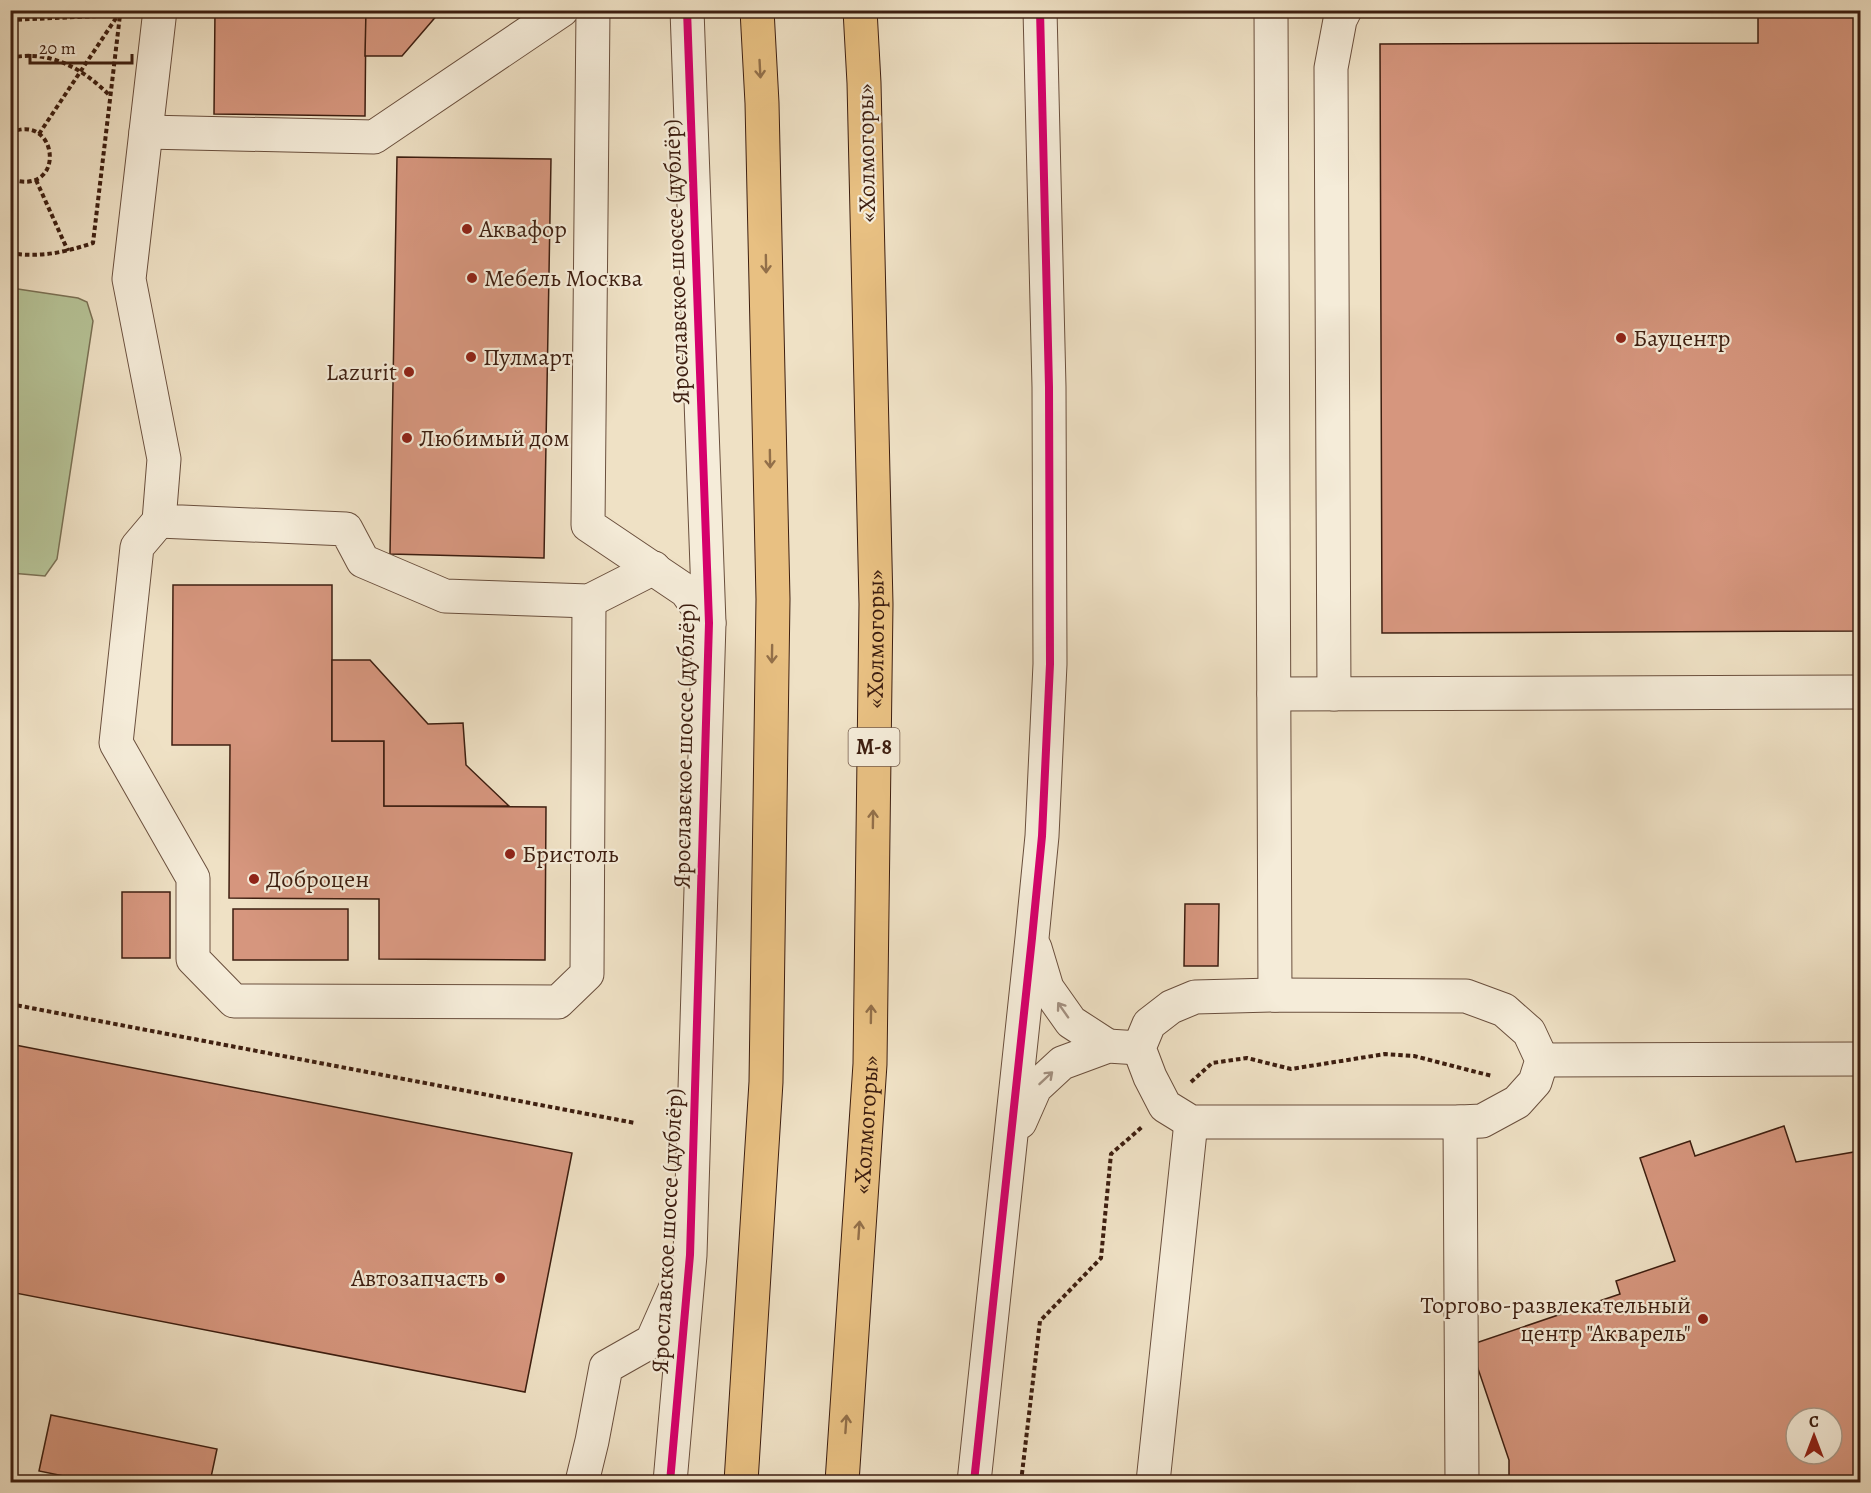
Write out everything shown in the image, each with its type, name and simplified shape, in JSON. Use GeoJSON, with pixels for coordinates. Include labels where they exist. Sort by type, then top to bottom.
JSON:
{"type":"FeatureCollection","features":[{"type":"Feature","properties":{"kind":"highway"},"geometry":{"type":"LineString","coordinates":[[741,1482],[766,1082],[773,599],[762,103],[757,10]]}},
{"type":"Feature","properties":{"kind":"highway","name":"«Холмогоры»"},"geometry":{"type":"LineString","coordinates":[[842,1482],[870,1064],[875,686],[876,580],[864,83],[860,10]]}},
{"type":"Feature","properties":{"kind":"street"},"geometry":{"type":"LineString","coordinates":[[146,132],[374,137],[562,10]]}},
{"type":"Feature","properties":{"kind":"street"},"geometry":{"type":"LineString","coordinates":[[593,10],[588,525],[686,591],[709,623]]}},
{"type":"Feature","properties":{"kind":"street","name":"Ярославское шоссе (дублёр)"},"geometry":{"type":"LineString","coordinates":[[670,1482],[690,1255],[709,623],[687,10]]}},
{"type":"Feature","properties":{"kind":"street"},"geometry":{"type":"LineString","coordinates":[[974,1482],[1042,836],[1050,664],[1049,387],[1040,10]]}},
{"type":"Feature","properties":{"kind":"street"},"geometry":{"type":"LineString","coordinates":[[1271,10],[1275,995]]}},
{"type":"Feature","properties":{"kind":"street"},"geometry":{"type":"LineString","coordinates":[[1334,694],[1331,68],[1340,20],[1345,10]]}},
{"type":"Feature","properties":{"kind":"street"},"geometry":{"type":"LineString","coordinates":[[160,12],[129,279],[164,459],[159,521],[137,548],[116,743],[193,878],[193,959],[234,1001],[558,1002],[587,974],[589,601]]}},
{"type":"Feature","properties":{"kind":"street"},"geometry":{"type":"LineString","coordinates":[[159,521],[346,529],[363,561],[445,596],[589,601],[654,568]]}},
{"type":"Feature","properties":{"kind":"street"},"geometry":{"type":"LineString","coordinates":[[1274,694],[1860,692]]}},
{"type":"Feature","properties":{"kind":"street"},"geometry":{"type":"LineString","coordinates":[[1009,1147],[1035,1088],[1062,1063],[1123,1047],[1171,1007],[1195,997],[1466,996],[1504,1010],[1529,1032],[1542,1060],[1535,1082],[1517,1102],[1482,1121],[1191,1122],[1165,1106],[1150,1077],[1123,1047],[1071,1022],[1047,988],[1032,938]]}},
{"type":"Feature","properties":{"kind":"street"},"geometry":{"type":"LineString","coordinates":[[1542,1060],[1860,1059]]}},
{"type":"Feature","properties":{"kind":"street"},"geometry":{"type":"LineString","coordinates":[[1153,1482],[1191,1122]]}},
{"type":"Feature","properties":{"kind":"street"},"geometry":{"type":"LineString","coordinates":[[1460,1122],[1462,1482]]}},
{"type":"Feature","properties":{"kind":"street"},"geometry":{"type":"LineString","coordinates":[[582,1482],[606,1367],[652,1341],[690,1255]]}},
{"type":"Feature","properties":{"kind":"path"},"geometry":{"type":"LineString","coordinates":[[10,20],[160,12]]}},
{"type":"Feature","properties":{"kind":"path"},"geometry":{"type":"LineString","coordinates":[[39,134],[119,15]]}},
{"type":"Feature","properties":{"kind":"path"},"geometry":{"type":"LineString","coordinates":[[10,253],[41,255],[68,251],[93,243],[119,15]]}},
{"type":"Feature","properties":{"kind":"path"},"geometry":{"type":"LineString","coordinates":[[10,58],[34,56],[56,60],[81,71],[95,81],[110,97]]}},
{"type":"Feature","properties":{"kind":"path"},"geometry":{"type":"LineString","coordinates":[[10,179],[22,183],[36,180],[46,171],[51,158],[48,144],[39,134],[26,129],[11,131]]}},
{"type":"Feature","properties":{"kind":"path"},"geometry":{"type":"LineString","coordinates":[[36,180],[68,251]]}},
{"type":"Feature","properties":{"kind":"path"},"geometry":{"type":"LineString","coordinates":[[10,1004],[635,1123]]}},
{"type":"Feature","properties":{"kind":"green space"},"geometry":{"type":"Polygon","coordinates":[[[11,288],[78,298],[87,302],[93,321],[57,559],[45,576],[11,573],[11,288]]]}},
{"type":"Feature","properties":{"kind":"building"},"geometry":{"type":"Polygon","coordinates":[[[215,10],[366,10],[365,116],[214,114],[215,10]]]}},
{"type":"Feature","properties":{"kind":"building"},"geometry":{"type":"Polygon","coordinates":[[[366,10],[455,10],[439,13],[402,56],[365,56],[366,10]]]}},
{"type":"Feature","properties":{"kind":"building","name":"Бауцентр"},"geometry":{"type":"Polygon","coordinates":[[[1758,10],[1860,10],[1860,631],[1382,633],[1380,44],[1758,43],[1758,10]]]}},
{"type":"Feature","properties":{"kind":"building","name":"Пулмарт"},"geometry":{"type":"Polygon","coordinates":[[[397,157],[551,159],[544,558],[390,554],[397,157]]]}},
{"type":"Feature","properties":{"kind":"building"},"geometry":{"type":"Polygon","coordinates":[[[173,585],[332,585],[332,741],[384,741],[384,806],[546,807],[545,960],[379,959],[379,899],[229,898],[230,745],[172,745],[173,585]]]}},
{"type":"Feature","properties":{"kind":"building"},"geometry":{"type":"Polygon","coordinates":[[[332,660],[370,660],[428,724],[463,723],[466,765],[509,806],[384,806],[384,741],[332,741],[332,660]]]}},
{"type":"Feature","properties":{"kind":"building"},"geometry":{"type":"Polygon","coordinates":[[[122,892],[170,892],[170,958],[122,958],[122,892]]]}},
{"type":"Feature","properties":{"kind":"building"},"geometry":{"type":"Polygon","coordinates":[[[1185,904],[1219,904],[1218,966],[1184,966],[1185,904]]]}},
{"type":"Feature","properties":{"kind":"building"},"geometry":{"type":"Polygon","coordinates":[[[233,909],[348,909],[348,960],[233,960],[233,909]]]}},
{"type":"Feature","properties":{"kind":"building"},"geometry":{"type":"Polygon","coordinates":[[[10,1044],[572,1153],[525,1392],[10,1292],[10,1044]]]}},
{"type":"Feature","properties":{"kind":"building","name":"Торгово-развлекательный центр \"Акварель\""},"geometry":{"type":"Polygon","coordinates":[[[1784,1126],[1796,1162],[1860,1151],[1860,1482],[1509,1482],[1509,1460],[1470,1345],[1620,1294],[1616,1281],[1675,1261],[1640,1158],[1690,1141],[1695,1156],[1784,1126]]]}},
{"type":"Feature","properties":{"kind":"building"},"geometry":{"type":"Polygon","coordinates":[[[51,1415],[217,1449],[210,1482],[93,1482],[39,1471],[51,1415]]]}},
{"type":"Feature","properties":{"kind":"cycle path"},"geometry":{"type":"LineString","coordinates":[[670,1482],[690,1255],[709,623],[687,10]]}},
{"type":"Feature","properties":{"kind":"cycle path"},"geometry":{"type":"LineString","coordinates":[[974,1482],[1042,836],[1050,664],[1049,387],[1040,10]]}},
{"type":"Feature","properties":{"kind":"place","name":"Аквафор"},"geometry":{"type":"Point","coordinates":[467,229]}},
{"type":"Feature","properties":{"kind":"place","name":"Мебель Москва"},"geometry":{"type":"Point","coordinates":[472,278]}},
{"type":"Feature","properties":{"kind":"place","name":"Бауцентр"},"geometry":{"type":"Point","coordinates":[1621,338]}},
{"type":"Feature","properties":{"kind":"place","name":"Пулмарт"},"geometry":{"type":"Point","coordinates":[471,357]}},
{"type":"Feature","properties":{"kind":"place","name":"Lazurit"},"geometry":{"type":"Point","coordinates":[409,372]}},
{"type":"Feature","properties":{"kind":"place","name":"Любимый дом"},"geometry":{"type":"Point","coordinates":[407,438]}},
{"type":"Feature","properties":{"kind":"place","name":"Бристоль"},"geometry":{"type":"Point","coordinates":[510,854]}},
{"type":"Feature","properties":{"kind":"place","name":"Доброцен"},"geometry":{"type":"Point","coordinates":[254,879]}},
{"type":"Feature","properties":{"kind":"place","name":"Автозапчасть"},"geometry":{"type":"Point","coordinates":[500,1278]}},
{"type":"Feature","properties":{"kind":"place","name":"Торгово-развлекательный центр \"Акварель\""},"geometry":{"type":"Point","coordinates":[1703,1319]}}]}
